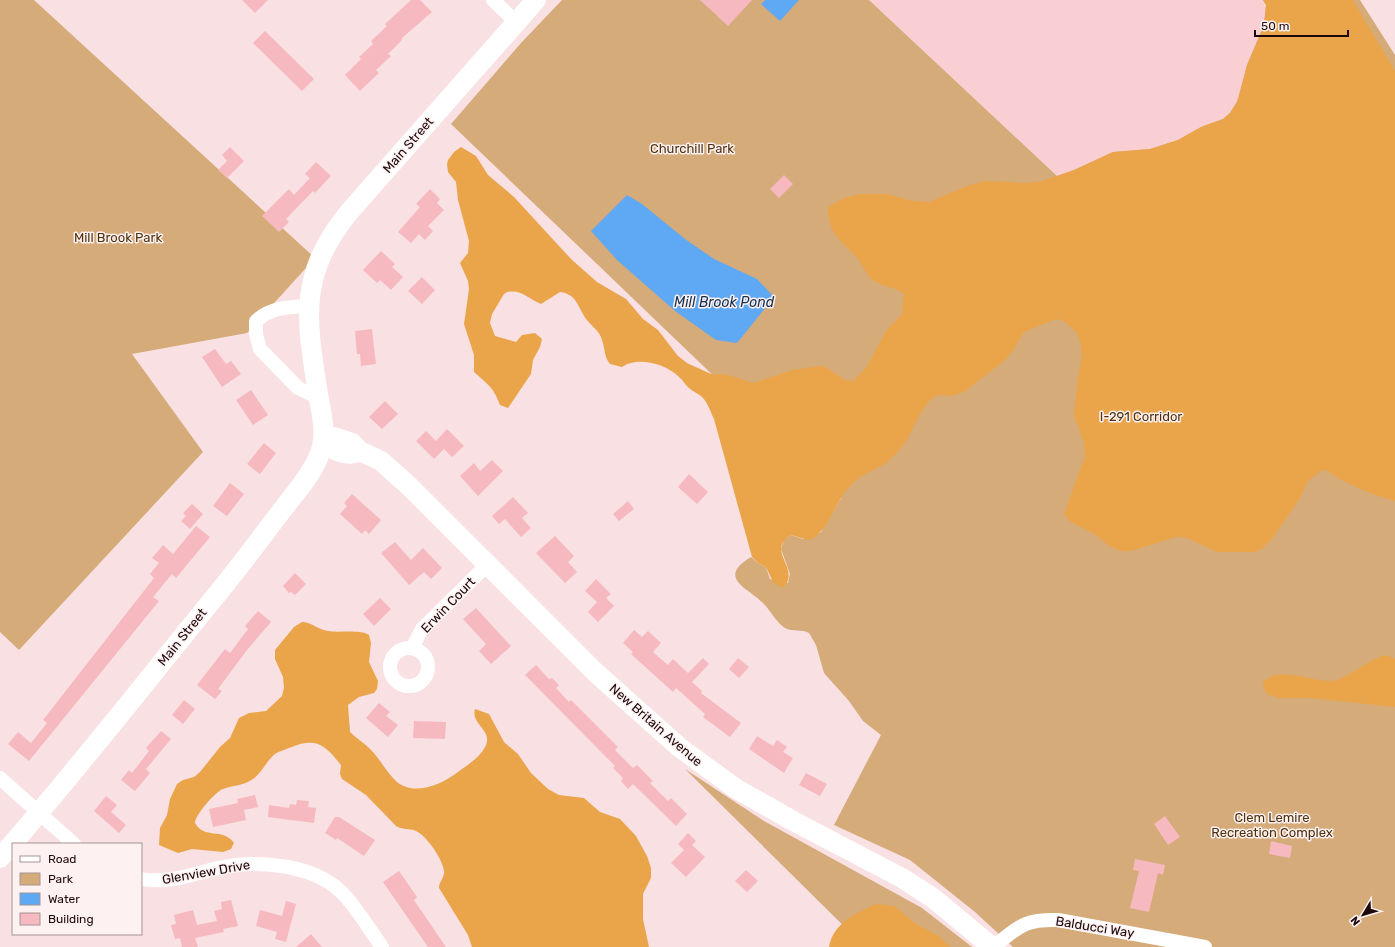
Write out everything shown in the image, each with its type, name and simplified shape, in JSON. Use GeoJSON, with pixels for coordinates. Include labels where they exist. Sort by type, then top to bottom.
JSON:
{"type":"FeatureCollection","features":[{"type":"Feature","properties":{"kind":"main road","name":"Main Street"},"geometry":{"type":"LineString","coordinates":[[13,843],[39,814],[246,558],[312,471],[324,440],[313,358],[308,306],[316,267],[330,236],[536,0]]}},
{"type":"Feature","properties":{"kind":"main road","name":"New Britain Avenue"},"geometry":{"type":"LineString","coordinates":[[324,440],[330,448],[349,454],[360,451],[381,461],[409,486],[595,672],[679,748],[735,788],[795,822],[902,878],[938,902],[993,947]]}},
{"type":"Feature","properties":{"kind":"main road","name":"Main Street"},"geometry":{"type":"LineString","coordinates":[[0,858],[12,844]]}},
{"type":"Feature","properties":{"kind":"street"},"geometry":{"type":"LineString","coordinates":[[493,0],[516,22]]}},
{"type":"Feature","properties":{"kind":"street"},"geometry":{"type":"LineString","coordinates":[[308,306],[276,309],[264,314],[256,321],[256,334],[260,349],[279,370],[298,388],[319,398]]}},
{"type":"Feature","properties":{"kind":"street","name":"Erwin Court"},"geometry":{"type":"LineString","coordinates":[[412,648],[422,628],[488,564]]}},
{"type":"Feature","properties":{"kind":"street"},"geometry":{"type":"LineString","coordinates":[[0,778],[73,843]]}},
{"type":"Feature","properties":{"kind":"street","name":"Glenview Drive"},"geometry":{"type":"LineString","coordinates":[[142,879],[154,882],[180,878],[220,867],[256,863],[284,866],[326,881],[346,896],[382,947]]}},
{"type":"Feature","properties":{"kind":"street","name":"Balducci Way"},"geometry":{"type":"LineString","coordinates":[[993,947],[1023,925],[1040,920],[1058,920],[1204,947]]}},
{"type":"Feature","properties":{"kind":"shaded area"},"geometry":{"type":"Polygon","coordinates":[[[869,0],[1263,0],[1266,10],[1264,25],[1247,65],[1239,98],[1230,113],[1223,119],[1201,127],[1178,140],[1150,149],[1113,152],[1057,176],[869,0]]]}},
{"type":"Feature","properties":{"kind":"green space","name":"Mill Brook Park"},"geometry":{"type":"Polygon","coordinates":[[[0,0],[34,0],[315,258],[247,333],[132,354],[203,452],[19,650],[0,632],[0,0]]]}},
{"type":"Feature","properties":{"kind":"green space","name":"I-291 Corridor"},"geometry":{"type":"Polygon","coordinates":[[[562,0],[869,0],[1057,176],[1113,152],[1150,149],[1178,140],[1201,127],[1223,119],[1230,113],[1239,98],[1247,65],[1264,25],[1266,5],[1263,0],[1360,0],[1395,55],[1395,947],[1013,947],[975,912],[910,860],[834,825],[881,735],[863,721],[849,701],[824,673],[816,645],[809,633],[791,630],[782,626],[759,599],[739,583],[736,577],[736,571],[751,557],[766,567],[770,579],[788,583],[790,574],[781,549],[784,540],[791,535],[803,539],[821,532],[841,498],[451,124],[521,43],[562,0]]]}},
{"type":"Feature","properties":{"kind":"green space"},"geometry":{"type":"Polygon","coordinates":[[[1263,0],[1353,0],[1395,71],[1395,501],[1373,494],[1322,470],[1308,481],[1300,498],[1272,539],[1262,549],[1254,552],[1217,552],[1185,537],[1176,537],[1131,551],[1121,551],[1109,546],[1096,535],[1069,521],[1064,514],[1085,456],[1084,443],[1074,415],[1082,355],[1081,344],[1077,333],[1064,321],[1056,319],[1023,333],[1013,351],[1004,361],[964,392],[951,396],[939,395],[931,399],[921,412],[907,440],[896,454],[885,464],[860,477],[853,483],[843,494],[825,527],[814,538],[808,540],[791,535],[784,541],[781,547],[789,573],[788,580],[784,587],[780,587],[773,582],[766,567],[758,563],[752,557],[714,419],[704,399],[692,391],[673,372],[659,365],[636,362],[622,367],[610,364],[601,337],[584,316],[577,303],[571,296],[560,292],[541,304],[521,293],[512,291],[507,292],[504,294],[492,314],[490,323],[495,336],[516,342],[522,335],[535,333],[542,339],[540,347],[533,360],[531,374],[508,408],[500,405],[487,383],[474,372],[474,355],[464,324],[469,289],[468,281],[460,263],[468,253],[469,241],[458,200],[456,182],[448,172],[447,164],[454,152],[461,147],[476,156],[488,175],[514,197],[571,259],[597,282],[626,299],[643,319],[658,330],[678,356],[687,363],[711,374],[728,375],[753,383],[793,370],[819,366],[824,366],[845,380],[853,381],[866,368],[886,331],[902,314],[904,294],[900,291],[877,283],[870,277],[858,259],[841,242],[833,231],[830,225],[828,207],[842,199],[859,194],[887,194],[912,201],[929,202],[970,185],[985,181],[1027,183],[1042,181],[1074,170],[1113,152],[1150,149],[1178,140],[1201,127],[1223,119],[1230,113],[1237,102],[1247,65],[1264,25],[1266,5],[1263,0]]]}},
{"type":"Feature","properties":{"kind":"green space"},"geometry":{"type":"Polygon","coordinates":[[[302,622],[333,632],[361,632],[369,635],[371,643],[369,662],[378,681],[377,689],[374,693],[359,697],[348,705],[350,732],[376,755],[391,776],[401,785],[417,789],[435,785],[451,777],[477,757],[484,749],[487,740],[484,731],[476,719],[475,709],[489,714],[504,742],[518,754],[531,773],[548,789],[559,795],[584,798],[600,812],[620,819],[636,836],[647,856],[651,868],[651,878],[643,894],[643,919],[649,947],[472,947],[468,935],[439,888],[444,871],[441,861],[434,849],[425,838],[416,831],[396,826],[366,795],[342,779],[340,774],[341,765],[324,747],[318,744],[306,743],[277,753],[253,779],[246,783],[220,791],[202,809],[195,823],[203,831],[230,838],[234,843],[231,849],[223,852],[192,849],[178,853],[159,845],[160,828],[167,815],[170,799],[177,784],[183,780],[194,777],[200,772],[220,747],[230,738],[239,718],[249,713],[266,711],[282,696],[284,688],[283,677],[275,659],[275,650],[294,627],[302,622]]]}},
{"type":"Feature","properties":{"kind":"green space"},"geometry":{"type":"Polygon","coordinates":[[[1386,655],[1395,659],[1395,707],[1310,698],[1278,698],[1267,694],[1264,688],[1263,682],[1270,677],[1287,674],[1323,681],[1337,680],[1379,657],[1386,655]]]}},
{"type":"Feature","properties":{"kind":"green space"},"geometry":{"type":"Polygon","coordinates":[[[685,769],[764,821],[922,908],[972,947],[865,947],[685,769]]]}},
{"type":"Feature","properties":{"kind":"green space"},"geometry":{"type":"Polygon","coordinates":[[[876,904],[894,906],[916,924],[939,936],[950,947],[829,947],[835,931],[840,925],[853,915],[876,904]]]}},
{"type":"Feature","properties":{"kind":"water"},"geometry":{"type":"Polygon","coordinates":[[[765,0],[799,0],[780,21],[761,4],[765,0]]]}},
{"type":"Feature","properties":{"kind":"water","name":"Mill Brook Pond"},"geometry":{"type":"Polygon","coordinates":[[[627,195],[642,204],[685,239],[714,259],[757,279],[774,297],[737,343],[716,340],[675,311],[617,260],[591,231],[627,195]]]}},
{"type":"Feature","properties":{"kind":"building"},"geometry":{"type":"Polygon","coordinates":[[[242,0],[268,0],[255,13],[242,0]]]}},
{"type":"Feature","properties":{"kind":"building"},"geometry":{"type":"Polygon","coordinates":[[[411,0],[420,0],[432,12],[402,38],[402,40],[388,54],[391,56],[376,70],[379,73],[360,91],[345,75],[361,59],[359,57],[373,44],[371,41],[387,26],[385,24],[411,0]]]}},
{"type":"Feature","properties":{"kind":"building"},"geometry":{"type":"Polygon","coordinates":[[[700,0],[752,0],[728,26],[700,0]]]}},
{"type":"Feature","properties":{"kind":"building"},"geometry":{"type":"Polygon","coordinates":[[[265,31],[314,79],[302,91],[253,43],[265,31]]]}},
{"type":"Feature","properties":{"kind":"building"},"geometry":{"type":"Polygon","coordinates":[[[230,147],[244,161],[227,178],[218,170],[227,161],[222,155],[230,147]]]}},
{"type":"Feature","properties":{"kind":"building"},"geometry":{"type":"Polygon","coordinates":[[[316,162],[331,176],[315,193],[313,191],[286,219],[289,222],[279,232],[262,216],[289,189],[294,195],[310,178],[305,174],[316,162]]]}},
{"type":"Feature","properties":{"kind":"building"},"geometry":{"type":"Polygon","coordinates":[[[784,175],[793,184],[779,198],[770,189],[784,175]]]}},
{"type":"Feature","properties":{"kind":"building"},"geometry":{"type":"Polygon","coordinates":[[[430,189],[440,199],[437,203],[444,210],[428,226],[433,231],[425,240],[419,234],[411,243],[398,232],[420,207],[416,204],[430,189]]]}},
{"type":"Feature","properties":{"kind":"building"},"geometry":{"type":"Polygon","coordinates":[[[381,251],[395,264],[392,267],[403,277],[391,290],[380,280],[377,283],[363,270],[381,251]]]}},
{"type":"Feature","properties":{"kind":"building"},"geometry":{"type":"Polygon","coordinates":[[[422,277],[435,290],[422,304],[408,291],[422,277]]]}},
{"type":"Feature","properties":{"kind":"building"},"geometry":{"type":"Polygon","coordinates":[[[372,329],[376,364],[361,366],[360,354],[357,354],[355,331],[372,329]]]}},
{"type":"Feature","properties":{"kind":"building"},"geometry":{"type":"Polygon","coordinates":[[[215,349],[226,364],[231,361],[241,374],[222,387],[202,357],[215,349]]]}},
{"type":"Feature","properties":{"kind":"building"},"geometry":{"type":"Polygon","coordinates":[[[251,390],[268,415],[253,425],[236,400],[251,390]]]}},
{"type":"Feature","properties":{"kind":"building"},"geometry":{"type":"Polygon","coordinates":[[[385,401],[398,414],[382,429],[369,417],[385,401]]]}},
{"type":"Feature","properties":{"kind":"building"},"geometry":{"type":"Polygon","coordinates":[[[447,429],[464,446],[452,457],[444,449],[434,459],[416,441],[426,431],[436,441],[447,429]]]}},
{"type":"Feature","properties":{"kind":"building"},"geometry":{"type":"Polygon","coordinates":[[[264,443],[276,453],[260,474],[247,464],[264,443]]]}},
{"type":"Feature","properties":{"kind":"building"},"geometry":{"type":"Polygon","coordinates":[[[492,460],[503,471],[478,496],[460,476],[474,463],[480,471],[492,460]]]}},
{"type":"Feature","properties":{"kind":"building"},"geometry":{"type":"Polygon","coordinates":[[[689,474],[708,492],[697,504],[678,487],[689,474]]]}},
{"type":"Feature","properties":{"kind":"building"},"geometry":{"type":"Polygon","coordinates":[[[230,483],[244,494],[227,516],[213,506],[230,483]]]}},
{"type":"Feature","properties":{"kind":"building"},"geometry":{"type":"Polygon","coordinates":[[[352,494],[381,520],[369,534],[365,530],[362,534],[340,514],[347,506],[344,503],[352,494]]]}},
{"type":"Feature","properties":{"kind":"building"},"geometry":{"type":"Polygon","coordinates":[[[513,497],[528,513],[522,518],[531,528],[521,537],[505,519],[499,524],[492,516],[513,497]]]}},
{"type":"Feature","properties":{"kind":"building"},"geometry":{"type":"Polygon","coordinates":[[[628,501],[634,509],[619,521],[613,514],[628,501]]]}},
{"type":"Feature","properties":{"kind":"building"},"geometry":{"type":"Polygon","coordinates":[[[192,504],[203,514],[190,529],[181,521],[186,516],[183,513],[192,504]]]}},
{"type":"Feature","properties":{"kind":"building"},"geometry":{"type":"Polygon","coordinates":[[[196,526],[210,537],[176,578],[172,574],[153,597],[159,601],[29,761],[8,744],[18,732],[31,743],[47,723],[43,720],[154,578],[150,574],[159,563],[152,558],[163,545],[173,554],[196,526]]]}},
{"type":"Feature","properties":{"kind":"building"},"geometry":{"type":"Polygon","coordinates":[[[555,536],[574,556],[568,562],[577,572],[565,583],[536,553],[555,536]]]}},
{"type":"Feature","properties":{"kind":"building"},"geometry":{"type":"Polygon","coordinates":[[[395,542],[411,560],[423,548],[442,568],[431,579],[424,572],[409,585],[381,553],[395,542]]]}},
{"type":"Feature","properties":{"kind":"building"},"geometry":{"type":"Polygon","coordinates":[[[295,573],[306,584],[295,595],[291,592],[289,593],[283,586],[295,573]]]}},
{"type":"Feature","properties":{"kind":"building"},"geometry":{"type":"Polygon","coordinates":[[[596,579],[611,594],[606,598],[614,606],[598,622],[588,612],[597,602],[585,591],[596,579]]]}},
{"type":"Feature","properties":{"kind":"building"},"geometry":{"type":"Polygon","coordinates":[[[380,598],[391,609],[374,626],[363,614],[380,598]]]}},
{"type":"Feature","properties":{"kind":"building"},"geometry":{"type":"Polygon","coordinates":[[[476,608],[511,646],[491,664],[479,651],[486,644],[463,619],[476,608]]]}},
{"type":"Feature","properties":{"kind":"building"},"geometry":{"type":"Polygon","coordinates":[[[258,611],[271,622],[247,650],[218,689],[222,691],[215,699],[197,685],[225,649],[230,653],[248,629],[245,626],[258,611]]]}},
{"type":"Feature","properties":{"kind":"building"},"geometry":{"type":"Polygon","coordinates":[[[634,630],[642,637],[648,631],[661,643],[653,652],[668,665],[673,659],[688,673],[703,658],[709,664],[692,682],[702,691],[701,693],[741,723],[730,737],[703,717],[705,714],[676,688],[673,692],[631,654],[633,652],[623,643],[634,630]]]}},
{"type":"Feature","properties":{"kind":"building"},"geometry":{"type":"Polygon","coordinates":[[[738,658],[749,667],[739,678],[729,669],[738,658]]]}},
{"type":"Feature","properties":{"kind":"building"},"geometry":{"type":"Polygon","coordinates":[[[536,665],[549,679],[552,678],[559,685],[556,688],[569,702],[571,700],[618,747],[615,750],[633,768],[637,765],[653,781],[650,783],[668,801],[671,798],[687,814],[676,826],[633,784],[628,789],[621,781],[623,778],[613,768],[615,766],[525,675],[536,665]]]}},
{"type":"Feature","properties":{"kind":"building"},"geometry":{"type":"Polygon","coordinates":[[[184,700],[195,709],[183,724],[172,715],[184,700]]]}},
{"type":"Feature","properties":{"kind":"building"},"geometry":{"type":"Polygon","coordinates":[[[379,703],[390,712],[386,716],[398,725],[388,737],[366,718],[379,703]]]}},
{"type":"Feature","properties":{"kind":"building"},"geometry":{"type":"Polygon","coordinates":[[[414,721],[446,722],[445,739],[413,738],[414,721]]]}},
{"type":"Feature","properties":{"kind":"building"},"geometry":{"type":"Polygon","coordinates":[[[161,731],[171,739],[146,769],[150,773],[135,791],[121,780],[129,770],[132,773],[149,751],[146,748],[161,731]]]}},
{"type":"Feature","properties":{"kind":"building"},"geometry":{"type":"Polygon","coordinates":[[[757,736],[773,746],[777,740],[787,747],[783,752],[793,758],[784,773],[749,749],[757,736]]]}},
{"type":"Feature","properties":{"kind":"building"},"geometry":{"type":"Polygon","coordinates":[[[806,773],[827,784],[820,796],[799,785],[806,773]]]}},
{"type":"Feature","properties":{"kind":"building"},"geometry":{"type":"Polygon","coordinates":[[[255,795],[258,807],[244,810],[246,820],[213,827],[209,809],[238,803],[237,799],[255,795]]]}},
{"type":"Feature","properties":{"kind":"building"},"geometry":{"type":"Polygon","coordinates":[[[106,796],[117,805],[111,812],[126,825],[119,833],[94,811],[106,796]]]}},
{"type":"Feature","properties":{"kind":"building"},"geometry":{"type":"Polygon","coordinates":[[[297,800],[309,801],[308,807],[316,808],[314,823],[268,817],[269,805],[289,808],[290,804],[296,805],[297,800]]]}},
{"type":"Feature","properties":{"kind":"building"},"geometry":{"type":"Polygon","coordinates":[[[1165,816],[1180,837],[1168,845],[1154,824],[1165,816]]]}},
{"type":"Feature","properties":{"kind":"building"},"geometry":{"type":"Polygon","coordinates":[[[335,817],[339,817],[375,840],[364,856],[337,838],[336,840],[325,833],[335,817]]]}},
{"type":"Feature","properties":{"kind":"building"},"geometry":{"type":"Polygon","coordinates":[[[688,833],[696,841],[692,845],[705,857],[686,877],[671,863],[684,850],[678,844],[688,833]]]}},
{"type":"Feature","properties":{"kind":"building"},"geometry":{"type":"Polygon","coordinates":[[[1271,841],[1292,846],[1290,858],[1269,854],[1271,841]]]}},
{"type":"Feature","properties":{"kind":"building"},"geometry":{"type":"Polygon","coordinates":[[[1135,859],[1165,865],[1163,875],[1158,873],[1149,912],[1130,908],[1139,871],[1133,870],[1135,859]]]}},
{"type":"Feature","properties":{"kind":"building"},"geometry":{"type":"Polygon","coordinates":[[[746,870],[758,881],[747,892],[735,881],[746,870]]]}},
{"type":"Feature","properties":{"kind":"building"},"geometry":{"type":"Polygon","coordinates":[[[399,871],[417,897],[414,900],[446,947],[428,947],[383,882],[399,871]]]}},
{"type":"Feature","properties":{"kind":"building"},"geometry":{"type":"Polygon","coordinates":[[[231,900],[238,926],[223,929],[224,932],[195,938],[198,947],[182,947],[180,938],[175,939],[171,925],[176,924],[174,915],[193,910],[197,925],[217,921],[214,911],[222,909],[221,902],[231,900]]]}},
{"type":"Feature","properties":{"kind":"building"},"geometry":{"type":"Polygon","coordinates":[[[286,901],[296,904],[286,942],[275,939],[277,932],[256,926],[260,910],[282,916],[286,901]]]}},
{"type":"Feature","properties":{"kind":"building"},"geometry":{"type":"Polygon","coordinates":[[[311,934],[322,947],[296,947],[311,934]]]}},
{"type":"Feature","properties":{"kind":"park label","name":"Churchill Park"},"geometry":{"type":"Point","coordinates":[692,148]}},
{"type":"Feature","properties":{"kind":"park label","name":"Clem Lemire Recreation Complex"},"geometry":{"type":"Point","coordinates":[1272,824]}}]}
